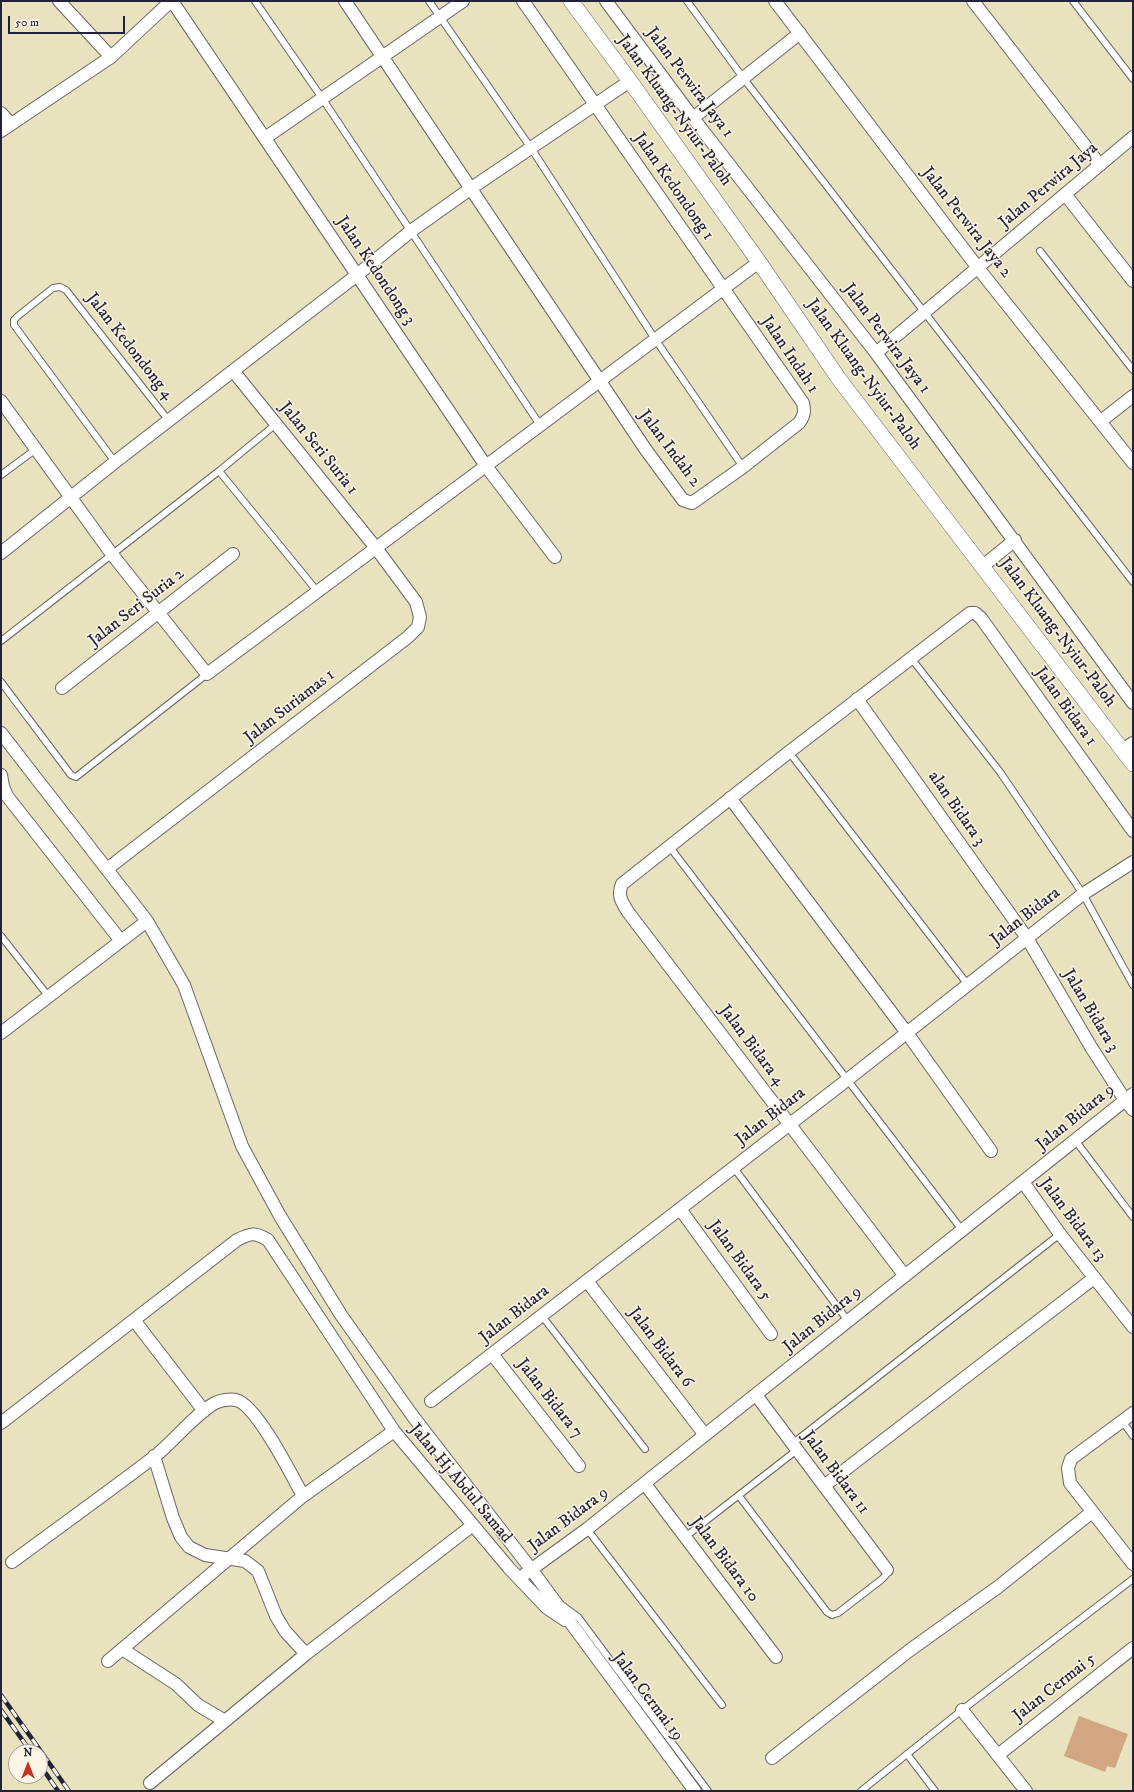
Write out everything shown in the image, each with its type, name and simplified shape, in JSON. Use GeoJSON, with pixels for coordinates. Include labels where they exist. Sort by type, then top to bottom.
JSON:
{"type":"FeatureCollection","features":[{"type":"Feature","properties":{"kind":"street"},"geometry":{"type":"LineString","coordinates":[[59,1],[110,57]]}},
{"type":"Feature","properties":{"kind":"street"},"geometry":{"type":"LineString","coordinates":[[1,131],[110,57],[171,1]]}},
{"type":"Feature","properties":{"kind":"street","name":"Jalan Kedondong 3"},"geometry":{"type":"LineString","coordinates":[[171,1],[486,466],[555,557]]}},
{"type":"Feature","properties":{"kind":"street"},"geometry":{"type":"LineString","coordinates":[[345,1],[599,381]]}},
{"type":"Feature","properties":{"kind":"street"},"geometry":{"type":"LineString","coordinates":[[265,138],[463,1]]}},
{"type":"Feature","properties":{"kind":"street","name":"Jalan Kedondong 1"},"geometry":{"type":"LineString","coordinates":[[523,1],[722,289]]}},
{"type":"Feature","properties":{"kind":"street","name":"Jalan Kluang-Nyiur-Paloh"},"geometry":{"type":"LineString","coordinates":[[571,1],[759,262],[839,379],[983,566],[1128,746],[1133,764]]}},
{"type":"Feature","properties":{"kind":"street","name":"Jalan Perwira Jaya 1"},"geometry":{"type":"LineString","coordinates":[[606,1],[693,118],[876,353],[1015,540],[1133,703]]}},
{"type":"Feature","properties":{"kind":"street","name":"Jalan Perwira Jaya 2"},"geometry":{"type":"LineString","coordinates":[[775,1],[978,268],[1133,463]]}},
{"type":"Feature","properties":{"kind":"street"},"geometry":{"type":"LineString","coordinates":[[973,1],[1100,165]]}},
{"type":"Feature","properties":{"kind":"street"},"geometry":{"type":"LineString","coordinates":[[693,118],[800,34]]}},
{"type":"Feature","properties":{"kind":"street"},"geometry":{"type":"LineString","coordinates":[[1,553],[115,462],[234,372],[411,231],[470,189],[630,81]]}},
{"type":"Feature","properties":{"kind":"street"},"geometry":{"type":"LineString","coordinates":[[1,113],[11,124]]}},
{"type":"Feature","properties":{"kind":"street","name":"Jalan Perwira Jaya"},"geometry":{"type":"LineString","coordinates":[[876,353],[1133,137]]}},
{"type":"Feature","properties":{"kind":"street"},"geometry":{"type":"LineString","coordinates":[[1065,194],[1133,280]]}},
{"type":"Feature","properties":{"kind":"street"},"geometry":{"type":"LineString","coordinates":[[2,403],[111,553],[157,613],[207,674],[759,262]]}},
{"type":"Feature","properties":{"kind":"street","name":"Jalan Indah 1"},"geometry":{"type":"LineString","coordinates":[[722,289],[803,403],[805,410],[803,417],[798,422],[743,467]]}},
{"type":"Feature","properties":{"kind":"street","name":"Jalan Seri Suria 1"},"geometry":{"type":"LineString","coordinates":[[234,372],[376,548]]}},
{"type":"Feature","properties":{"kind":"street","name":"Jalan Indah 2"},"geometry":{"type":"LineString","coordinates":[[599,381],[646,450],[687,502],[692,502],[698,499],[743,467]]}},
{"type":"Feature","properties":{"kind":"street"},"geometry":{"type":"LineString","coordinates":[[1101,421],[1133,396]]}},
{"type":"Feature","properties":{"kind":"street"},"geometry":{"type":"LineString","coordinates":[[983,566],[1015,540]]}},
{"type":"Feature","properties":{"kind":"street","name":"Jalan Suriamas 1"},"geometry":{"type":"LineString","coordinates":[[107,869],[408,637],[418,627],[420,617],[416,602],[376,548]]}},
{"type":"Feature","properties":{"kind":"street","name":"Jalan Seri Suria 2"},"geometry":{"type":"LineString","coordinates":[[62,688],[233,554]]}},
{"type":"Feature","properties":{"kind":"street","name":"Jalan Bidara 1"},"geometry":{"type":"LineString","coordinates":[[911,658],[965,616],[975,613],[981,618],[1133,831]]}},
{"type":"Feature","properties":{"kind":"street"},"geometry":{"type":"LineString","coordinates":[[669,846],[911,658]]}},
{"type":"Feature","properties":{"kind":"street","name":"alan Bidara 3"},"geometry":{"type":"LineString","coordinates":[[858,699],[1027,938]]}},
{"type":"Feature","properties":{"kind":"street","name":"Jalan Cermai 19"},"geometry":{"type":"LineString","coordinates":[[1,733],[147,921],[184,985],[242,1146],[280,1216],[341,1315],[403,1403],[552,1598],[574,1620],[695,1791]]}},
{"type":"Feature","properties":{"kind":"street"},"geometry":{"type":"LineString","coordinates":[[1,775],[7,796],[121,941]]}},
{"type":"Feature","properties":{"kind":"street"},"geometry":{"type":"LineString","coordinates":[[730,798],[907,1033],[991,1151]]}},
{"type":"Feature","properties":{"kind":"street","name":"Jalan Bidara 4"},"geometry":{"type":"LineString","coordinates":[[669,846],[622,884],[619,891],[620,900],[789,1125],[905,1276]]}},
{"type":"Feature","properties":{"kind":"street","name":"Jalan Bidara"},"geometry":{"type":"LineString","coordinates":[[431,1401],[734,1168],[1083,894],[1133,862]]}},
{"type":"Feature","properties":{"kind":"street"},"geometry":{"type":"LineString","coordinates":[[1,1033],[147,921]]}},
{"type":"Feature","properties":{"kind":"street","name":"Jalan Bidara 3"},"geometry":{"type":"LineString","coordinates":[[1027,938],[1129,1097],[1133,1110]]}},
{"type":"Feature","properties":{"kind":"street","name":"Jalan Bidara 9"},"geometry":{"type":"LineString","coordinates":[[518,1578],[587,1529],[1129,1097]]}},
{"type":"Feature","properties":{"kind":"street","name":"Jalan Bidara 13"},"geometry":{"type":"LineString","coordinates":[[1023,1182],[1060,1234],[1133,1327]]}},
{"type":"Feature","properties":{"kind":"street","name":"Jalan Bidara 5"},"geometry":{"type":"LineString","coordinates":[[680,1209],[771,1334]]}},
{"type":"Feature","properties":{"kind":"street","name":"Jalan Hj Abdul Samad"},"geometry":{"type":"LineString","coordinates":[[1,1423],[237,1240],[249,1234],[258,1234],[268,1240],[394,1431],[518,1578],[554,1613],[574,1620]]}},
{"type":"Feature","properties":{"kind":"street"},"geometry":{"type":"LineString","coordinates":[[824,1486],[1094,1278]]}},
{"type":"Feature","properties":{"kind":"street","name":"Jalan Bidara 6"},"geometry":{"type":"LineString","coordinates":[[587,1281],[705,1435]]}},
{"type":"Feature","properties":{"kind":"street"},"geometry":{"type":"LineString","coordinates":[[134,1320],[204,1411]]}},
{"type":"Feature","properties":{"kind":"street","name":"Jalan Bidara 7"},"geometry":{"type":"LineString","coordinates":[[492,1354],[579,1466]]}},
{"type":"Feature","properties":{"kind":"street","name":"Jalan Bidara 11"},"geometry":{"type":"LineString","coordinates":[[756,1395],[887,1570]]}},
{"type":"Feature","properties":{"kind":"street"},"geometry":{"type":"LineString","coordinates":[[12,1562],[154,1456],[216,1402],[236,1400],[246,1405],[262,1425],[303,1496]]}},
{"type":"Feature","properties":{"kind":"street"},"geometry":{"type":"LineString","coordinates":[[1133,1413],[1071,1459],[1068,1468],[1070,1483],[1133,1564]]}},
{"type":"Feature","properties":{"kind":"street"},"geometry":{"type":"LineString","coordinates":[[108,1661],[303,1496],[394,1431]]}},
{"type":"Feature","properties":{"kind":"street"},"geometry":{"type":"LineString","coordinates":[[154,1456],[173,1518],[181,1537],[189,1547],[204,1555],[244,1561],[258,1571],[276,1616],[285,1631],[306,1654]]}},
{"type":"Feature","properties":{"kind":"street","name":"Jalan Bidara 10"},"geometry":{"type":"LineString","coordinates":[[644,1484],[776,1658]]}},
{"type":"Feature","properties":{"kind":"street"},"geometry":{"type":"LineString","coordinates":[[772,1758],[910,1650],[998,1587],[1092,1512]]}},
{"type":"Feature","properties":{"kind":"street"},"geometry":{"type":"LineString","coordinates":[[150,1783],[306,1654],[473,1524]]}},
{"type":"Feature","properties":{"kind":"street","name":"Jalan Cermai 5"},"geometry":{"type":"LineString","coordinates":[[998,1755],[1133,1648]]}},
{"type":"Feature","properties":{"kind":"street"},"geometry":{"type":"LineString","coordinates":[[122,1649],[176,1684],[198,1705],[225,1721]]}},
{"type":"Feature","properties":{"kind":"street"},"geometry":{"type":"LineString","coordinates":[[962,1710],[1026,1791]]}},
{"type":"Feature","properties":{"kind":"lane"},"geometry":{"type":"LineString","coordinates":[[255,1],[322,98],[540,425]]}},
{"type":"Feature","properties":{"kind":"lane"},"geometry":{"type":"LineString","coordinates":[[429,1],[531,148],[655,339],[743,467]]}},
{"type":"Feature","properties":{"kind":"lane"},"geometry":{"type":"LineString","coordinates":[[687,1],[744,79],[1133,582]]}},
{"type":"Feature","properties":{"kind":"lane"},"geometry":{"type":"LineString","coordinates":[[1073,1],[1133,79]]}},
{"type":"Feature","properties":{"kind":"lane"},"geometry":{"type":"LineString","coordinates":[[1040,251],[1133,370]]}},
{"type":"Feature","properties":{"kind":"lane","name":"Jalan Kedondong 4"},"geometry":{"type":"LineString","coordinates":[[115,462],[14,325],[14,320],[18,316],[53,288],[60,287],[66,290],[169,422]]}},
{"type":"Feature","properties":{"kind":"lane"},"geometry":{"type":"LineString","coordinates":[[1,641],[111,553],[219,471],[276,424]]}},
{"type":"Feature","properties":{"kind":"lane"},"geometry":{"type":"LineString","coordinates":[[1,475],[36,449]]}},
{"type":"Feature","properties":{"kind":"lane"},"geometry":{"type":"LineString","coordinates":[[219,471],[317,591]]}},
{"type":"Feature","properties":{"kind":"lane"},"geometry":{"type":"LineString","coordinates":[[911,658],[1000,772],[1083,894],[1133,985]]}},
{"type":"Feature","properties":{"kind":"lane"},"geometry":{"type":"LineString","coordinates":[[1,682],[71,775],[76,777],[207,674]]}},
{"type":"Feature","properties":{"kind":"lane"},"geometry":{"type":"LineString","coordinates":[[789,752],[968,985]]}},
{"type":"Feature","properties":{"kind":"lane"},"geometry":{"type":"LineString","coordinates":[[669,846],[962,1230]]}},
{"type":"Feature","properties":{"kind":"lane"},"geometry":{"type":"LineString","coordinates":[[1,936],[49,997]]}},
{"type":"Feature","properties":{"kind":"lane"},"geometry":{"type":"LineString","coordinates":[[1075,1140],[1133,1217]]}},
{"type":"Feature","properties":{"kind":"lane"},"geometry":{"type":"LineString","coordinates":[[734,1168],[848,1321]]}},
{"type":"Feature","properties":{"kind":"lane"},"geometry":{"type":"LineString","coordinates":[[685,1537],[738,1496],[795,1447],[1060,1234]]}},
{"type":"Feature","properties":{"kind":"lane"},"geometry":{"type":"LineString","coordinates":[[542,1316],[644,1449]]}},
{"type":"Feature","properties":{"kind":"lane"},"geometry":{"type":"LineString","coordinates":[[1122,1421],[1133,1436]]}},
{"type":"Feature","properties":{"kind":"lane"},"geometry":{"type":"LineString","coordinates":[[738,1496],[827,1612],[832,1615],[838,1613],[881,1580],[886,1575],[887,1570]]}},
{"type":"Feature","properties":{"kind":"lane"},"geometry":{"type":"LineString","coordinates":[[587,1529],[722,1705]]}},
{"type":"Feature","properties":{"kind":"lane"},"geometry":{"type":"LineString","coordinates":[[861,1791],[962,1710],[1133,1579]]}},
{"type":"Feature","properties":{"kind":"lane"},"geometry":{"type":"LineString","coordinates":[[574,1620],[708,1791]]}},
{"type":"Feature","properties":{"kind":"lane"},"geometry":{"type":"LineString","coordinates":[[907,1754],[935,1791]]}},
{"type":"Feature","properties":{"kind":"building"},"geometry":{"type":"Polygon","coordinates":[[[1079,1716],[1128,1734],[1115,1768],[1107,1766],[1105,1772],[1064,1756],[1079,1716]]]}},
{"type":"Feature","properties":{"kind":"railway"},"geometry":{"type":"LineString","coordinates":[[1,1695],[69,1791]]}},
{"type":"Feature","properties":{"kind":"railway"},"geometry":{"type":"LineString","coordinates":[[1,1710],[25,1744]]}},
{"type":"Feature","properties":{"kind":"railway"},"geometry":{"type":"LineString","coordinates":[[48,1777],[58,1791]]}}]}
